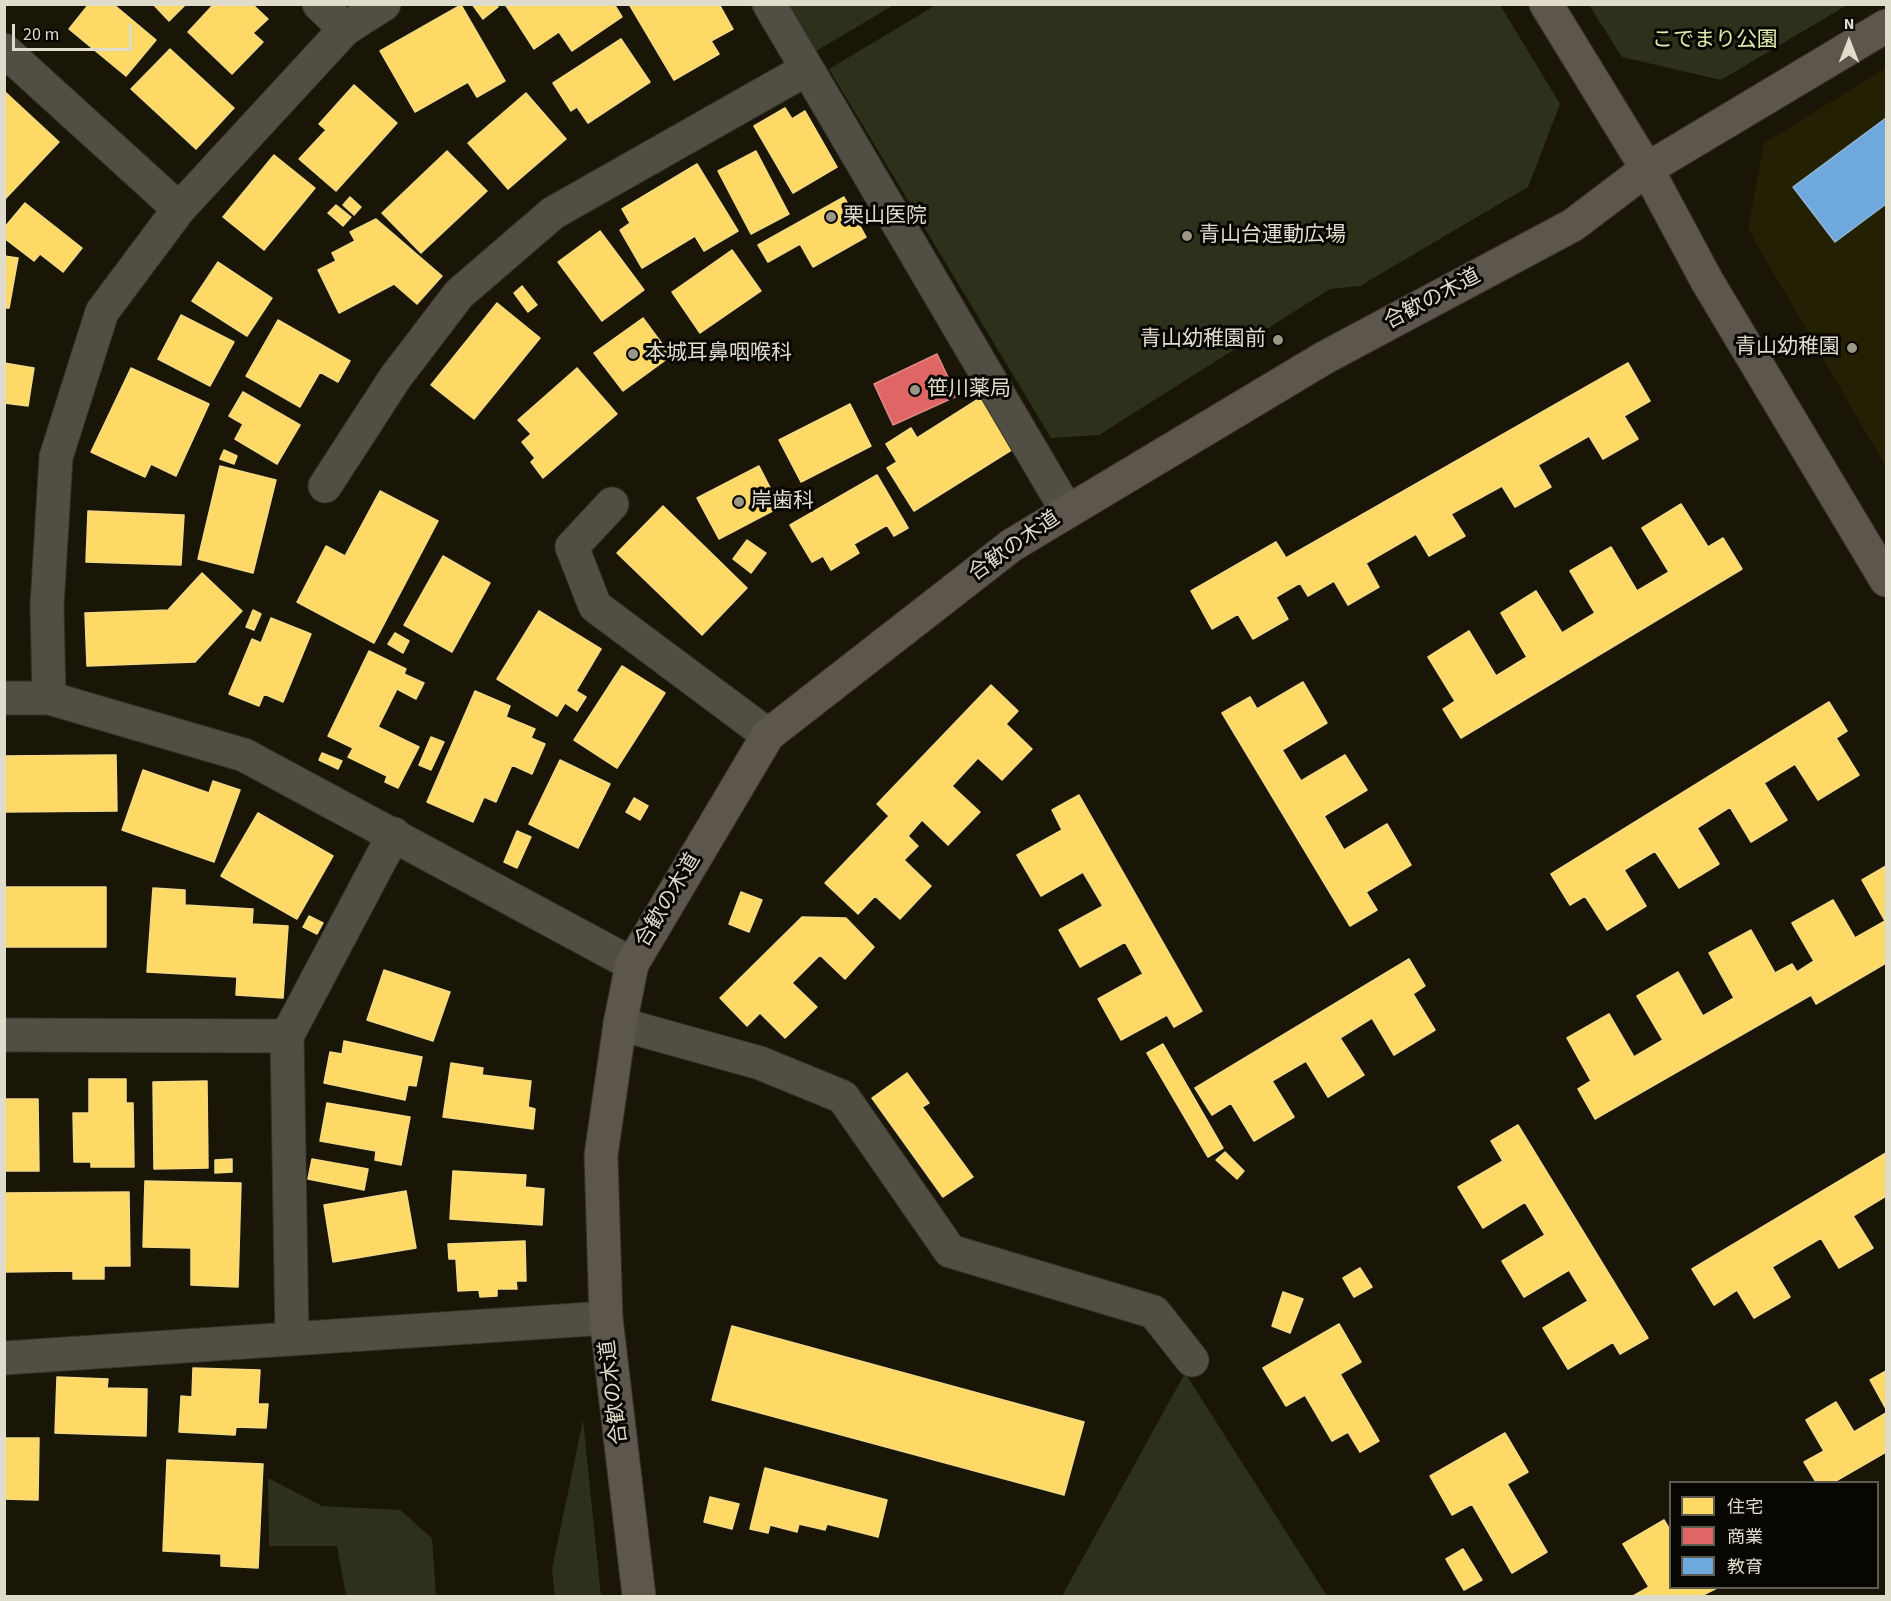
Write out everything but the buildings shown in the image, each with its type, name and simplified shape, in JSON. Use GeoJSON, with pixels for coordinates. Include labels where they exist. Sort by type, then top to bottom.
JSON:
{"type":"FeatureCollection","features":[{"type":"Feature","properties":{"kind":"street"},"geometry":{"type":"LineString","coordinates":[[319,4],[345,29]]}},
{"type":"Feature","properties":{"kind":"street"},"geometry":{"type":"LineString","coordinates":[[49,698],[47,605],[56,457],[102,312],[179,209],[345,29],[384,4]]}},
{"type":"Feature","properties":{"kind":"street"},"geometry":{"type":"LineString","coordinates":[[769,4],[1067,511]]}},
{"type":"Feature","properties":{"kind":"street"},"geometry":{"type":"LineString","coordinates":[[1546,4],[1647,169],[1707,281],[1887,580]]}},
{"type":"Feature","properties":{"kind":"street","name":"合歓の木道"},"geometry":{"type":"LineString","coordinates":[[639,1596],[606,1318],[601,1155],[620,1023],[632,964],[768,735],[1012,545],[1324,358],[1573,225],[1647,169],[1887,26]]}},
{"type":"Feature","properties":{"kind":"street"},"geometry":{"type":"LineString","coordinates":[[4,50],[179,209]]}},
{"type":"Feature","properties":{"kind":"street"},"geometry":{"type":"LineString","coordinates":[[325,486],[395,378],[459,294],[552,213],[807,69]]}},
{"type":"Feature","properties":{"kind":"street"},"geometry":{"type":"LineString","coordinates":[[612,504],[572,547],[595,606],[768,735]]}},
{"type":"Feature","properties":{"kind":"street"},"geometry":{"type":"LineString","coordinates":[[4,698],[49,698],[244,755],[632,964]]}},
{"type":"Feature","properties":{"kind":"street"},"geometry":{"type":"LineString","coordinates":[[292,1339],[287,1036],[394,834]]}},
{"type":"Feature","properties":{"kind":"street"},"geometry":{"type":"LineString","coordinates":[[620,1023],[760,1064],[843,1097],[950,1251],[1154,1312],[1192,1360]]}},
{"type":"Feature","properties":{"kind":"street"},"geometry":{"type":"LineString","coordinates":[[4,1035],[287,1036]]}},
{"type":"Feature","properties":{"kind":"street"},"geometry":{"type":"LineString","coordinates":[[4,1358],[606,1318]]}},
{"type":"Feature","properties":{"kind":"shaded area","name":"青山幼稚園"},"geometry":{"type":"Polygon","coordinates":[[[1886,68],[1886,467],[1748,229],[1764,143],[1886,68]]]}},
{"type":"Feature","properties":{"kind":"green space"},"geometry":{"type":"Polygon","coordinates":[[[790,5],[894,5],[816,51],[790,5]]]}},
{"type":"Feature","properties":{"kind":"green space","name":"青山台運動広場"},"geometry":{"type":"Polygon","coordinates":[[[936,5],[1500,5],[1560,104],[1528,187],[1360,286],[1330,289],[1099,435],[1051,438],[829,69],[936,5]]]}},
{"type":"Feature","properties":{"kind":"green space","name":"こでまり公園"},"geometry":{"type":"Polygon","coordinates":[[[1589,5],[1847,5],[1721,80],[1622,57],[1589,5]]]}},
{"type":"Feature","properties":{"kind":"green space"},"geometry":{"type":"Polygon","coordinates":[[[1185,1373],[1327,1596],[1062,1596],[1185,1373]]]}},
{"type":"Feature","properties":{"kind":"green space"},"geometry":{"type":"Polygon","coordinates":[[[583,1420],[601,1596],[555,1596],[552,1569],[583,1420]]]}},
{"type":"Feature","properties":{"kind":"green space"},"geometry":{"type":"Polygon","coordinates":[[[268,1478],[322,1506],[400,1510],[432,1538],[436,1596],[346,1596],[337,1546],[269,1546],[268,1478]]]}},
{"type":"Feature","properties":{"kind":"place","name":"栗山医院"},"geometry":{"type":"Point","coordinates":[831,217]}},
{"type":"Feature","properties":{"kind":"place","name":"青山台運動広場"},"geometry":{"type":"Point","coordinates":[1187,236]}},
{"type":"Feature","properties":{"kind":"place","name":"青山幼稚園前"},"geometry":{"type":"Point","coordinates":[1278,340]}},
{"type":"Feature","properties":{"kind":"place","name":"青山幼稚園"},"geometry":{"type":"Point","coordinates":[1852,348]}},
{"type":"Feature","properties":{"kind":"place","name":"本城耳鼻咽喉科"},"geometry":{"type":"Point","coordinates":[633,354]}},
{"type":"Feature","properties":{"kind":"place","name":"笹川薬局"},"geometry":{"type":"Point","coordinates":[915,390]}},
{"type":"Feature","properties":{"kind":"place","name":"岸歯科"},"geometry":{"type":"Point","coordinates":[739,502]}}]}
